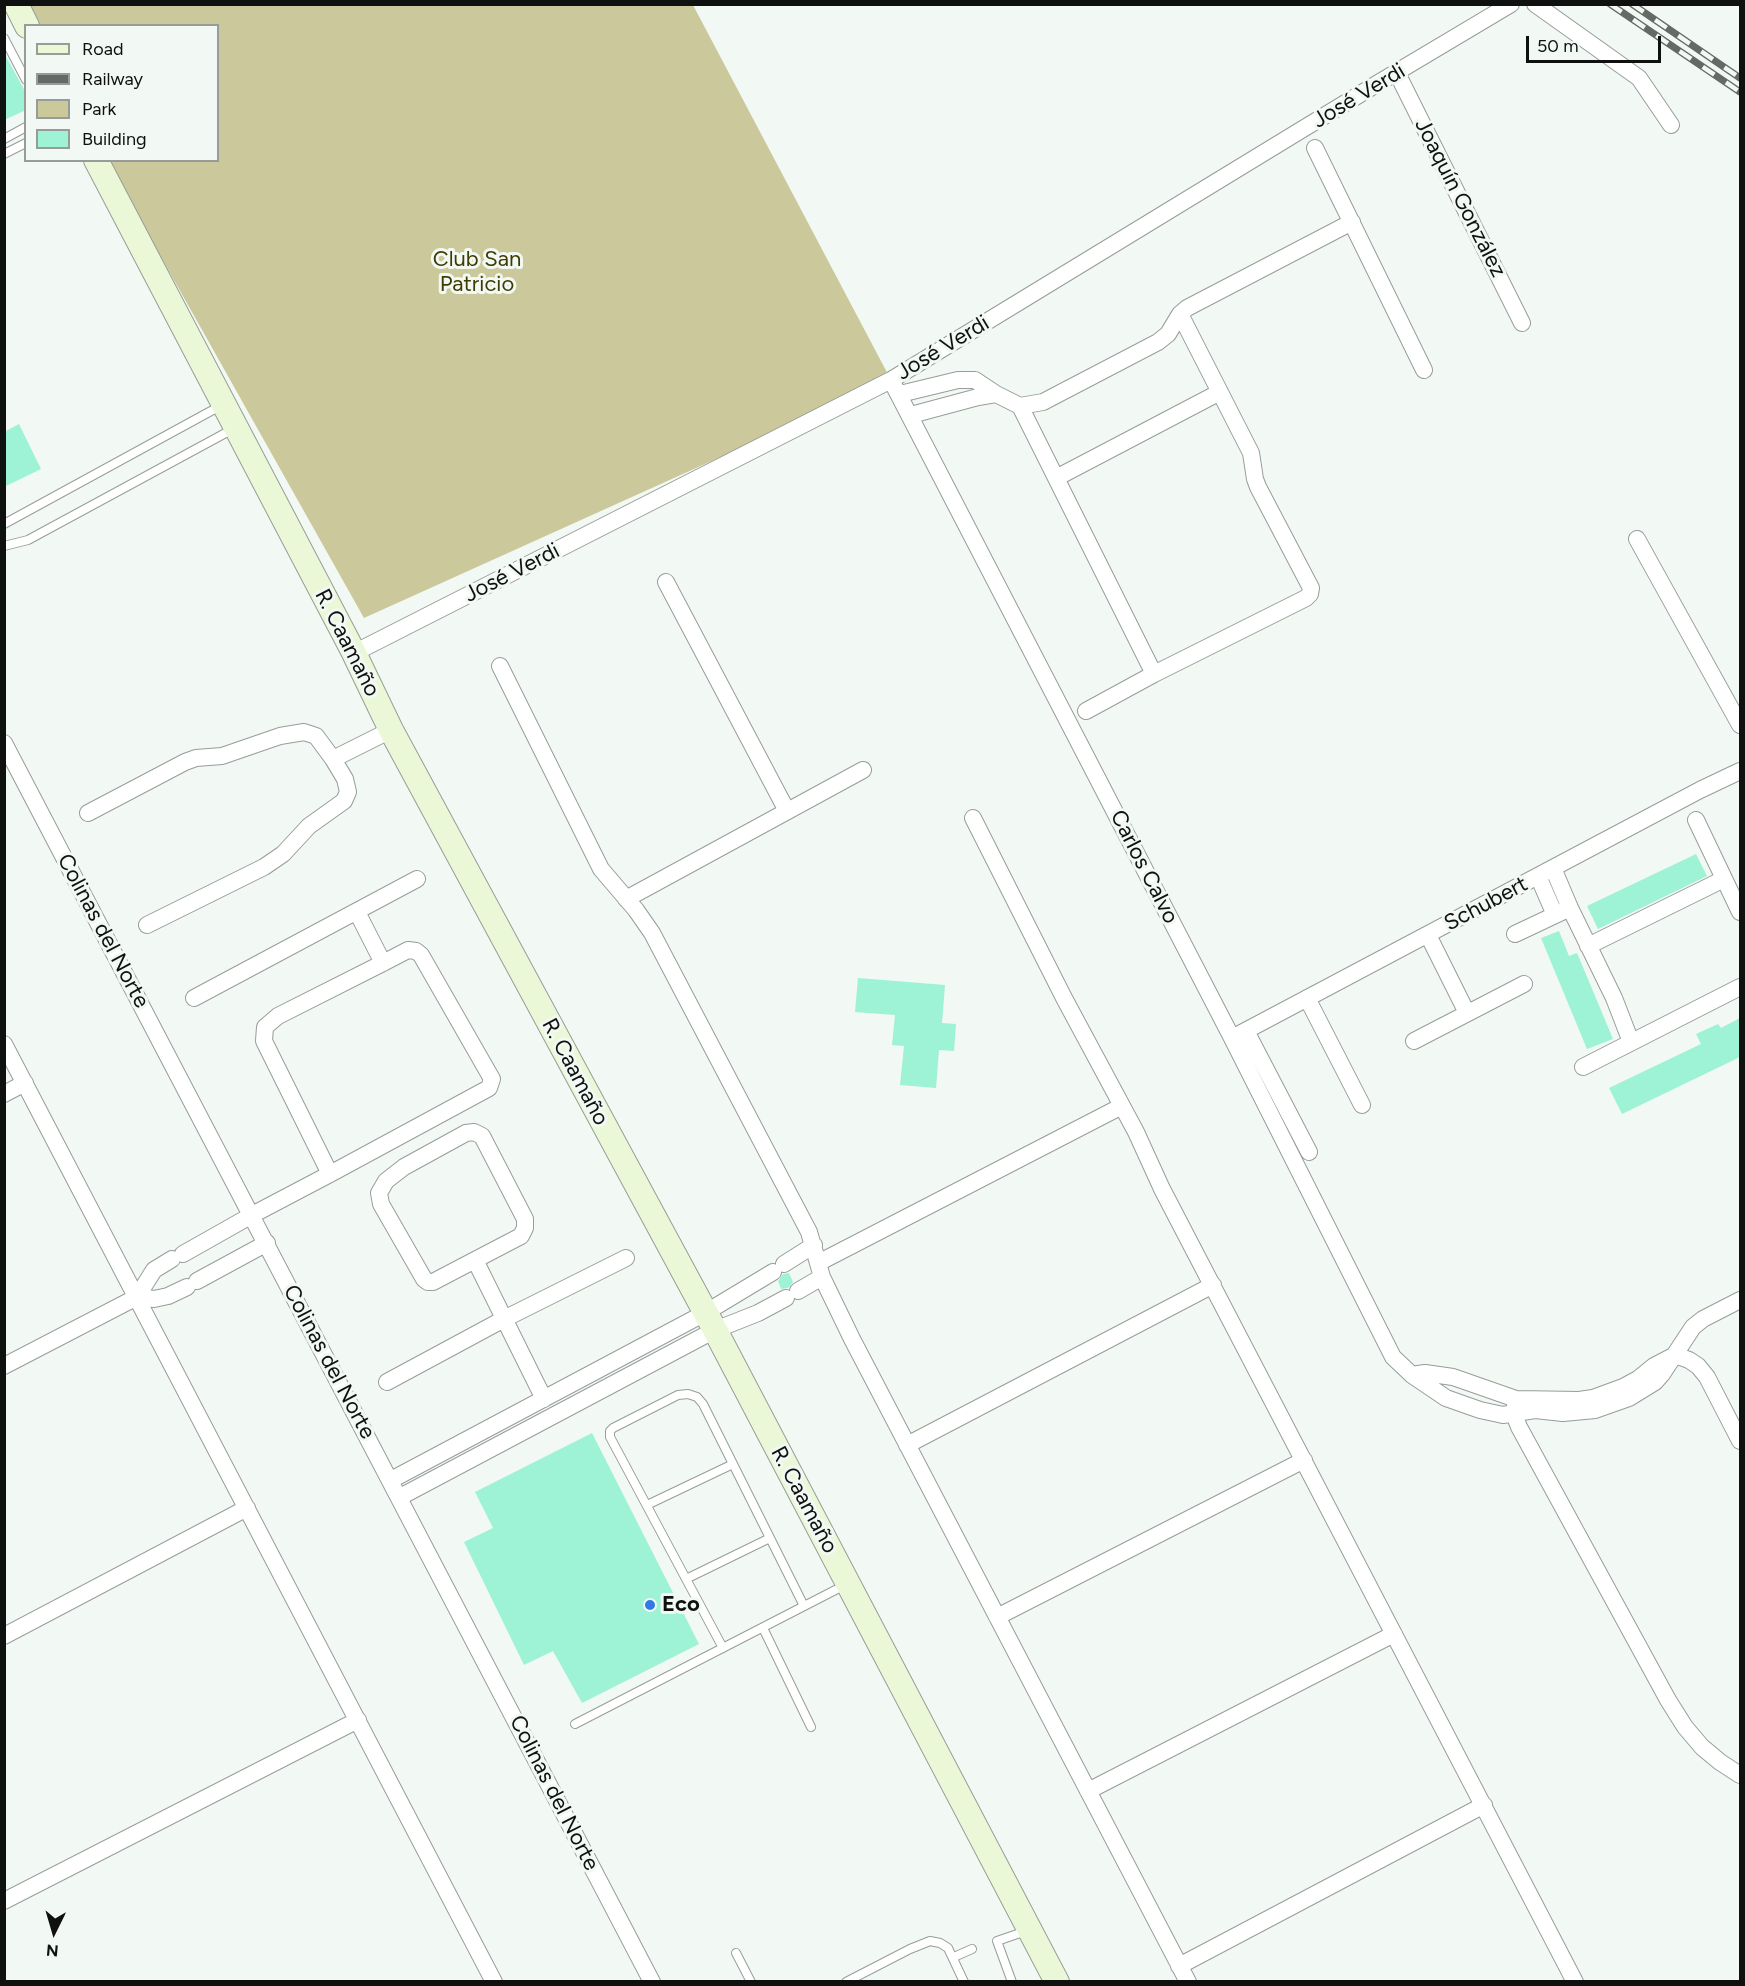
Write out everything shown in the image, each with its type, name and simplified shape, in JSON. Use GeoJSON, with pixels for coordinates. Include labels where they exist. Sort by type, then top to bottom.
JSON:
{"type":"FeatureCollection","features":[{"type":"Feature","properties":{"kind":"street"},"geometry":{"type":"LineString","coordinates":[[16,4],[26,24]]}},
{"type":"Feature","properties":{"kind":"street","name":"José Verdi"},"geometry":{"type":"LineString","coordinates":[[354,653],[896,387],[1511,4]]}},
{"type":"Feature","properties":{"kind":"street"},"geometry":{"type":"LineString","coordinates":[[1535,4],[1639,78],[1671,125]]}},
{"type":"Feature","properties":{"kind":"street","name":"Joaquín González"},"geometry":{"type":"LineString","coordinates":[[1397,73],[1522,323]]}},
{"type":"Feature","properties":{"kind":"street"},"geometry":{"type":"LineString","coordinates":[[1315,148],[1424,370]]}},
{"type":"Feature","properties":{"kind":"street","name":"R. Caamaño"},"geometry":{"type":"LineString","coordinates":[[97,162],[354,653],[391,730],[710,1322],[1057,1982]]}},
{"type":"Feature","properties":{"kind":"street"},"geometry":{"type":"LineString","coordinates":[[896,387],[975,380],[1020,406],[1043,402],[1158,342],[1168,334],[1180,314],[1187,308],[1352,222]]}},
{"type":"Feature","properties":{"kind":"street"},"geometry":{"type":"LineString","coordinates":[[1086,711],[1310,594],[1311,588],[1258,487],[1251,453],[1180,314]]}},
{"type":"Feature","properties":{"kind":"street","name":"Carlos Calvo"},"geometry":{"type":"LineString","coordinates":[[896,387],[1239,1034],[1393,1357],[1412,1375],[1446,1398],[1480,1410],[1503,1415],[1515,1407],[1580,1412],[1612,1405],[1629,1398],[1655,1382],[1693,1327],[1703,1319],[1740,1300]]}},
{"type":"Feature","properties":{"kind":"street"},"geometry":{"type":"LineString","coordinates":[[1056,478],[1220,392]]}},
{"type":"Feature","properties":{"kind":"street"},"geometry":{"type":"LineString","coordinates":[[911,415],[996,394]]}},
{"type":"Feature","properties":{"kind":"street"},"geometry":{"type":"LineString","coordinates":[[1020,406],[1154,674]]}},
{"type":"Feature","properties":{"kind":"street"},"geometry":{"type":"LineString","coordinates":[[1637,539],[1740,725]]}},
{"type":"Feature","properties":{"kind":"street"},"geometry":{"type":"LineString","coordinates":[[666,582],[787,811]]}},
{"type":"Feature","properties":{"kind":"street"},"geometry":{"type":"LineString","coordinates":[[500,666],[601,869],[652,933],[809,1232],[820,1270],[908,1445],[1188,1982]]}},
{"type":"Feature","properties":{"kind":"street"},"geometry":{"type":"LineString","coordinates":[[333,759],[391,730]]}},
{"type":"Feature","properties":{"kind":"street"},"geometry":{"type":"LineString","coordinates":[[88,813],[185,762],[196,758],[222,756],[280,736],[304,732],[316,736],[345,779],[348,792],[344,801],[309,826],[283,854],[264,867],[147,925]]}},
{"type":"Feature","properties":{"kind":"street","name":"Colinas del Norte"},"geometry":{"type":"LineString","coordinates":[[4,743],[652,1982]]}},
{"type":"Feature","properties":{"kind":"street"},"geometry":{"type":"LineString","coordinates":[[626,899],[863,770]]}},
{"type":"Feature","properties":{"kind":"street","name":"Schubert"},"geometry":{"type":"LineString","coordinates":[[1239,1034],[1740,771]]}},
{"type":"Feature","properties":{"kind":"street"},"geometry":{"type":"LineString","coordinates":[[973,818],[1122,1106],[1162,1189],[1575,1982]]}},
{"type":"Feature","properties":{"kind":"street"},"geometry":{"type":"LineString","coordinates":[[1696,820],[1740,912]]}},
{"type":"Feature","properties":{"kind":"street"},"geometry":{"type":"LineString","coordinates":[[1553,868],[1614,998],[1631,1042]]}},
{"type":"Feature","properties":{"kind":"street"},"geometry":{"type":"LineString","coordinates":[[1538,876],[1555,915]]}},
{"type":"Feature","properties":{"kind":"street"},"geometry":{"type":"LineString","coordinates":[[194,998],[417,879]]}},
{"type":"Feature","properties":{"kind":"street"},"geometry":{"type":"LineString","coordinates":[[1588,946],[1724,879]]}},
{"type":"Feature","properties":{"kind":"street"},"geometry":{"type":"LineString","coordinates":[[1515,934],[1570,908]]}},
{"type":"Feature","properties":{"kind":"street"},"geometry":{"type":"LineString","coordinates":[[357,912],[383,963]]}},
{"type":"Feature","properties":{"kind":"street"},"geometry":{"type":"LineString","coordinates":[[1428,935],[1467,1013]]}},
{"type":"Feature","properties":{"kind":"street"},"geometry":{"type":"LineString","coordinates":[[4,1366],[136,1297],[154,1270],[178,1256],[252,1215],[330,1174],[489,1088],[492,1079],[421,955],[416,951],[408,950],[278,1016],[265,1027],[264,1041],[330,1174]]}},
{"type":"Feature","properties":{"kind":"street"},"geometry":{"type":"LineString","coordinates":[[1414,1041],[1524,984]]}},
{"type":"Feature","properties":{"kind":"street"},"geometry":{"type":"LineString","coordinates":[[1583,1067],[1740,987]]}},
{"type":"Feature","properties":{"kind":"street"},"geometry":{"type":"LineString","coordinates":[[1307,998],[1362,1105]]}},
{"type":"Feature","properties":{"kind":"street"},"geometry":{"type":"LineString","coordinates":[[1239,1034],[1309,1152]]}},
{"type":"Feature","properties":{"kind":"street"},"geometry":{"type":"LineString","coordinates":[[4,1044],[494,1982]]}},
{"type":"Feature","properties":{"kind":"street"},"geometry":{"type":"LineString","coordinates":[[4,1094],[25,1083]]}},
{"type":"Feature","properties":{"kind":"street"},"geometry":{"type":"LineString","coordinates":[[391,1480],[544,1399],[710,1322],[758,1313],[792,1294],[820,1270],[1122,1106]]}},
{"type":"Feature","properties":{"kind":"street"},"geometry":{"type":"LineString","coordinates":[[474,1132],[482,1136],[525,1218],[525,1228],[521,1236],[475,1260],[433,1282],[424,1280],[381,1204],[379,1193],[386,1181],[405,1167],[466,1133],[474,1132]]}},
{"type":"Feature","properties":{"kind":"street"},"geometry":{"type":"LineString","coordinates":[[136,1297],[154,1299],[168,1296],[267,1243]]}},
{"type":"Feature","properties":{"kind":"street"},"geometry":{"type":"LineString","coordinates":[[400,1497],[710,1322],[778,1268],[814,1245]]}},
{"type":"Feature","properties":{"kind":"street"},"geometry":{"type":"LineString","coordinates":[[387,1382],[504,1319],[626,1258]]}},
{"type":"Feature","properties":{"kind":"street"},"geometry":{"type":"LineString","coordinates":[[475,1260],[544,1399]]}},
{"type":"Feature","properties":{"kind":"street"},"geometry":{"type":"LineString","coordinates":[[908,1445],[1213,1285]]}},
{"type":"Feature","properties":{"kind":"street"},"geometry":{"type":"LineString","coordinates":[[1675,1355],[1698,1366],[1707,1377],[1740,1441]]}},
{"type":"Feature","properties":{"kind":"street"},"geometry":{"type":"LineString","coordinates":[[1515,1407],[1519,1427],[1668,1700],[1685,1727],[1702,1747],[1720,1762],[1740,1774]]}},
{"type":"Feature","properties":{"kind":"street"},"geometry":{"type":"LineString","coordinates":[[997,1617],[1304,1460]]}},
{"type":"Feature","properties":{"kind":"street"},"geometry":{"type":"LineString","coordinates":[[4,1636],[247,1508]]}},
{"type":"Feature","properties":{"kind":"street"},"geometry":{"type":"LineString","coordinates":[[1088,1791],[1394,1634]]}},
{"type":"Feature","properties":{"kind":"street"},"geometry":{"type":"LineString","coordinates":[[4,1900],[358,1720]]}},
{"type":"Feature","properties":{"kind":"street"},"geometry":{"type":"LineString","coordinates":[[1179,1966],[1484,1804]]}},
{"type":"Feature","properties":{"kind":"lane"},"geometry":{"type":"LineString","coordinates":[[4,38],[24,76]]}},
{"type":"Feature","properties":{"kind":"lane"},"geometry":{"type":"LineString","coordinates":[[4,139],[24,128]]}},
{"type":"Feature","properties":{"kind":"lane"},"geometry":{"type":"LineString","coordinates":[[4,154],[24,144]]}},
{"type":"Feature","properties":{"kind":"lane"},"geometry":{"type":"LineString","coordinates":[[4,524],[223,405]]}},
{"type":"Feature","properties":{"kind":"lane"},"geometry":{"type":"LineString","coordinates":[[4,546],[28,540],[235,428]]}},
{"type":"Feature","properties":{"kind":"lane"},"geometry":{"type":"LineString","coordinates":[[723,1648],[610,1437],[610,1431],[613,1428],[678,1395],[688,1394],[697,1397],[703,1404],[804,1606]]}},
{"type":"Feature","properties":{"kind":"lane"},"geometry":{"type":"LineString","coordinates":[[647,1505],[733,1464]]}},
{"type":"Feature","properties":{"kind":"lane"},"geometry":{"type":"LineString","coordinates":[[686,1579],[770,1538]]}},
{"type":"Feature","properties":{"kind":"lane"},"geometry":{"type":"LineString","coordinates":[[575,1724],[848,1583]]}},
{"type":"Feature","properties":{"kind":"lane"},"geometry":{"type":"LineString","coordinates":[[763,1628],[811,1727]]}},
{"type":"Feature","properties":{"kind":"lane"},"geometry":{"type":"LineString","coordinates":[[1012,1982],[993,1942],[1030,1929]]}},
{"type":"Feature","properties":{"kind":"lane"},"geometry":{"type":"LineString","coordinates":[[846,1982],[930,1941],[940,1942],[948,1948],[964,1982]]}},
{"type":"Feature","properties":{"kind":"lane"},"geometry":{"type":"LineString","coordinates":[[954,1957],[972,1949]]}},
{"type":"Feature","properties":{"kind":"lane"},"geometry":{"type":"LineString","coordinates":[[736,1953],[751,1982]]}},
{"type":"Feature","properties":{"kind":"green space","name":"Club San Patricio"},"geometry":{"type":"Polygon","coordinates":[[[19,5],[693,5],[891,380],[364,618],[108,162],[219,162],[219,24],[30,24],[19,5]]]}},
{"type":"Feature","properties":{"kind":"building"},"geometry":{"type":"Polygon","coordinates":[[[4,53],[24,89],[24,111],[4,120],[4,53]]]}},
{"type":"Feature","properties":{"kind":"building"},"geometry":{"type":"Polygon","coordinates":[[[19,424],[41,469],[4,487],[4,432],[19,424]]]}},
{"type":"Feature","properties":{"kind":"building"},"geometry":{"type":"Polygon","coordinates":[[[1696,854],[1707,876],[1598,929],[1587,906],[1696,854]]]}},
{"type":"Feature","properties":{"kind":"building"},"geometry":{"type":"Polygon","coordinates":[[[1559,931],[1569,956],[1577,953],[1613,1039],[1587,1049],[1541,938],[1559,931]]]}},
{"type":"Feature","properties":{"kind":"building"},"geometry":{"type":"Polygon","coordinates":[[[858,978],[945,985],[942,1023],[956,1024],[954,1051],[939,1050],[936,1088],[900,1085],[904,1046],[892,1045],[895,1015],[855,1012],[858,978]]]}},
{"type":"Feature","properties":{"kind":"building"},"geometry":{"type":"Polygon","coordinates":[[[1740,1018],[1740,1057],[1622,1114],[1609,1088],[1701,1044],[1696,1034],[1718,1024],[1721,1028],[1740,1018]]]}},
{"type":"Feature","properties":{"kind":"building"},"geometry":{"type":"Polygon","coordinates":[[[789,1273],[793,1282],[788,1288],[781,1289],[778,1281],[783,1274],[789,1273]]]}},
{"type":"Feature","properties":{"kind":"building"},"geometry":{"type":"Polygon","coordinates":[[[592,1433],[699,1644],[582,1703],[553,1651],[524,1665],[464,1542],[493,1528],[475,1492],[592,1433]]]}},
{"type":"Feature","properties":{"kind":"railway"},"geometry":{"type":"LineString","coordinates":[[1610,4],[1740,92]]}},
{"type":"Feature","properties":{"kind":"railway"},"geometry":{"type":"LineString","coordinates":[[1632,4],[1740,78]]}},
{"type":"Feature","properties":{"kind":"place","name":"Eco"},"geometry":{"type":"Point","coordinates":[650,1605]}}]}
